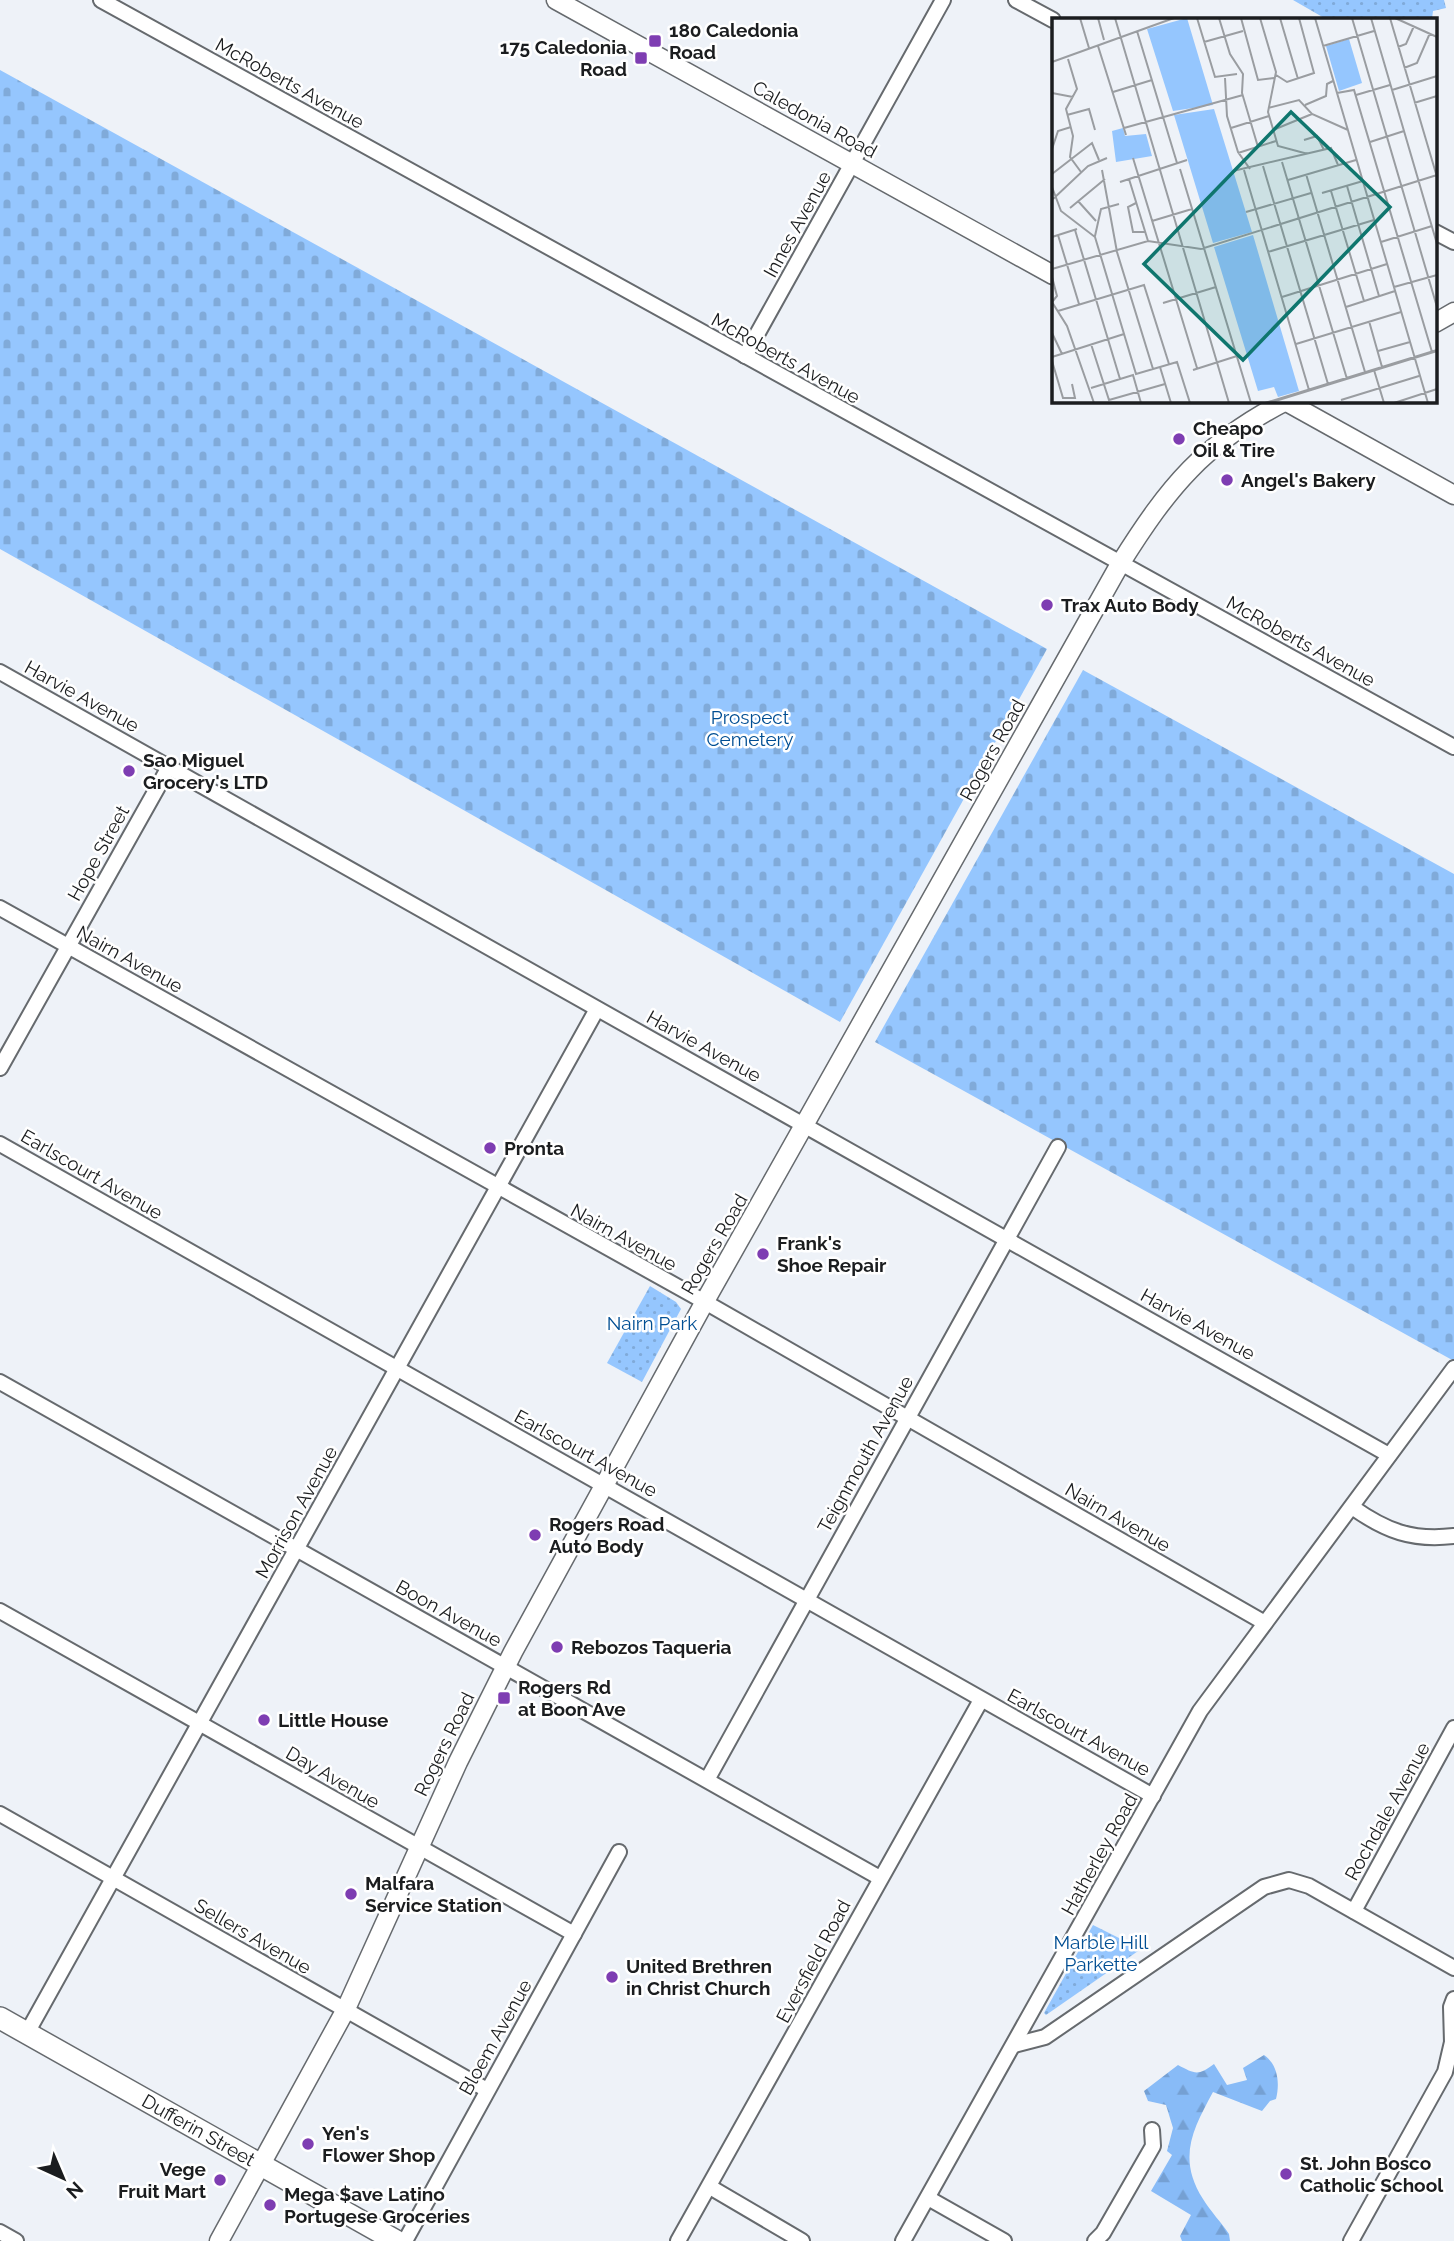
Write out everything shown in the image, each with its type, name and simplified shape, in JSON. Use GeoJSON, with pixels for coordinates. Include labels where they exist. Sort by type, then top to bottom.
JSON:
{"type":"FeatureCollection","features":[{"type":"Feature","properties":{"kind":"main road","name":"Dufferin Street"},"geometry":{"type":"LineString","coordinates":[[0,2018],[397,2241]]}},
{"type":"Feature","properties":{"kind":"street","name":"McRoberts Avenue"},"geometry":{"type":"LineString","coordinates":[[101,0],[1454,747]]}},
{"type":"Feature","properties":{"kind":"street","name":"Caledonia Road"},"geometry":{"type":"LineString","coordinates":[[556,0],[1052,274]]}},
{"type":"Feature","properties":{"kind":"street","name":"Innes Avenue"},"geometry":{"type":"LineString","coordinates":[[745,356],[943,0]]}},
{"type":"Feature","properties":{"kind":"street"},"geometry":{"type":"LineString","coordinates":[[1016,0],[1052,19]]}},
{"type":"Feature","properties":{"kind":"street"},"geometry":{"type":"LineString","coordinates":[[1436,233],[1454,242]]}},
{"type":"Feature","properties":{"kind":"street"},"geometry":{"type":"LineString","coordinates":[[1436,322],[1454,312]]}},
{"type":"Feature","properties":{"kind":"street","name":"Rogers Road"},"geometry":{"type":"LineString","coordinates":[[219,2241],[345,2011],[418,1847],[505,1667],[705,1303],[1120,564],[1165,495],[1188,469],[1228,434],[1284,402]]}},
{"type":"Feature","properties":{"kind":"street"},"geometry":{"type":"LineString","coordinates":[[1288,402],[1454,495]]}},
{"type":"Feature","properties":{"kind":"street","name":"Harvie Avenue"},"geometry":{"type":"LineString","coordinates":[[0,672],[1388,1455]]}},
{"type":"Feature","properties":{"kind":"street","name":"Hope Street"},"geometry":{"type":"LineString","coordinates":[[0,1068],[169,767]]}},
{"type":"Feature","properties":{"kind":"street","name":"Nairn Avenue"},"geometry":{"type":"LineString","coordinates":[[0,908],[705,1303],[1265,1623]]}},
{"type":"Feature","properties":{"kind":"street","name":"Morrison Avenue"},"geometry":{"type":"LineString","coordinates":[[27,2034],[597,1009]]}},
{"type":"Feature","properties":{"kind":"street","name":"Earlscourt Avenue"},"geometry":{"type":"LineString","coordinates":[[0,1144],[1153,1796]]}},
{"type":"Feature","properties":{"kind":"street","name":"Teignmouth Avenue"},"geometry":{"type":"LineString","coordinates":[[706,1780],[1058,1147]]}},
{"type":"Feature","properties":{"kind":"street","name":"Hatherley Road"},"geometry":{"type":"LineString","coordinates":[[903,2241],[1200,1711],[1454,1368]]}},
{"type":"Feature","properties":{"kind":"street","name":"Boon Avenue"},"geometry":{"type":"LineString","coordinates":[[0,1382],[880,1878]]}},
{"type":"Feature","properties":{"kind":"street"},"geometry":{"type":"LineString","coordinates":[[1352,1507],[1386,1529],[1403,1535],[1454,1536]]}},
{"type":"Feature","properties":{"kind":"street","name":"Day Avenue"},"geometry":{"type":"LineString","coordinates":[[0,1611],[574,1934]]}},
{"type":"Feature","properties":{"kind":"street","name":"Eversfield Road"},"geometry":{"type":"LineString","coordinates":[[678,2241],[981,1700]]}},
{"type":"Feature","properties":{"kind":"street","name":"Rochdale Avenue"},"geometry":{"type":"LineString","coordinates":[[1354,1911],[1452,1737]]}},
{"type":"Feature","properties":{"kind":"street","name":"Sellers Avenue"},"geometry":{"type":"LineString","coordinates":[[0,1814],[487,2091]]}},
{"type":"Feature","properties":{"kind":"street","name":"Bloem Avenue"},"geometry":{"type":"LineString","coordinates":[[405,2241],[619,1852]]}},
{"type":"Feature","properties":{"kind":"street"},"geometry":{"type":"LineString","coordinates":[[1014,2045],[1045,2037],[1264,1887],[1277,1882],[1298,1882],[1454,1968]]}},
{"type":"Feature","properties":{"kind":"street"},"geometry":{"type":"LineString","coordinates":[[1350,2241],[1445,2072],[1452,2042],[1451,2007],[1454,1999]]}},
{"type":"Feature","properties":{"kind":"street"},"geometry":{"type":"LineString","coordinates":[[1095,2241],[1103,2233],[1153,2146],[1152,2130]]}},
{"type":"Feature","properties":{"kind":"street"},"geometry":{"type":"LineString","coordinates":[[709,2187],[802,2241]]}},
{"type":"Feature","properties":{"kind":"street"},"geometry":{"type":"LineString","coordinates":[[928,2198],[1004,2241]]}},
{"type":"Feature","properties":{"kind":"street"},"geometry":{"type":"LineString","coordinates":[[0,2232],[16,2241]]}},
{"type":"Feature","properties":{"kind":"green space"},"geometry":{"type":"Polygon","coordinates":[[[1293,0],[1444,0],[1446,8],[1433,11],[1432,18],[1324,18],[1293,0]]]}},
{"type":"Feature","properties":{"kind":"green space","name":"Prospect Cemetery"},"geometry":{"type":"Polygon","coordinates":[[[0,70],[1047,649],[840,1022],[0,549],[0,70]]]}},
{"type":"Feature","properties":{"kind":"green space"},"geometry":{"type":"Polygon","coordinates":[[[1083,670],[1454,874],[1454,1361],[875,1042],[1083,670]]]}},
{"type":"Feature","properties":{"kind":"green space","name":"Nairn Park"},"geometry":{"type":"Polygon","coordinates":[[[650,1286],[676,1302],[681,1309],[642,1382],[607,1363],[650,1286]]]}},
{"type":"Feature","properties":{"kind":"green space","name":"Marble Hill Parkette"},"geometry":{"type":"Polygon","coordinates":[[[1093,1925],[1141,1949],[1046,2015],[1044,2013],[1093,1925]]]}},
{"type":"Feature","properties":{"kind":"green space"},"geometry":{"type":"Polygon","coordinates":[[[1264,2055],[1277,2075],[1276,2099],[1270,2101],[1262,2111],[1213,2092],[1199,2119],[1191,2144],[1189,2157],[1195,2184],[1206,2204],[1229,2234],[1230,2241],[1182,2241],[1180,2236],[1191,2215],[1151,2191],[1172,2155],[1167,2151],[1173,2128],[1166,2105],[1148,2101],[1144,2091],[1178,2065],[1196,2072],[1214,2064],[1227,2085],[1247,2080],[1243,2068],[1264,2055]]]}},
{"type":"Feature","properties":{"kind":"place","name":"180 Caledonia Road"},"geometry":{"type":"Point","coordinates":[655,41]}},
{"type":"Feature","properties":{"kind":"place","name":"175 Caledonia Road"},"geometry":{"type":"Point","coordinates":[641,58]}},
{"type":"Feature","properties":{"kind":"place","name":"Cheapo Oil & Tire"},"geometry":{"type":"Point","coordinates":[1179,439]}},
{"type":"Feature","properties":{"kind":"place","name":"Angel's Bakery"},"geometry":{"type":"Point","coordinates":[1227,480]}},
{"type":"Feature","properties":{"kind":"place","name":"Trax Auto Body"},"geometry":{"type":"Point","coordinates":[1047,605]}},
{"type":"Feature","properties":{"kind":"place","name":"Sao Miguel Grocery's LTD"},"geometry":{"type":"Point","coordinates":[129,771]}},
{"type":"Feature","properties":{"kind":"place","name":"Pronta"},"geometry":{"type":"Point","coordinates":[490,1148]}},
{"type":"Feature","properties":{"kind":"place","name":"Frank's Shoe Repair"},"geometry":{"type":"Point","coordinates":[763,1254]}},
{"type":"Feature","properties":{"kind":"place","name":"Rogers Road Auto Body"},"geometry":{"type":"Point","coordinates":[535,1535]}},
{"type":"Feature","properties":{"kind":"place","name":"Rebozos Taqueria"},"geometry":{"type":"Point","coordinates":[557,1647]}},
{"type":"Feature","properties":{"kind":"place","name":"Rogers Rd at Boon Ave"},"geometry":{"type":"Point","coordinates":[504,1698]}},
{"type":"Feature","properties":{"kind":"place","name":"Little House"},"geometry":{"type":"Point","coordinates":[264,1720]}},
{"type":"Feature","properties":{"kind":"place","name":"Malfara Service Station"},"geometry":{"type":"Point","coordinates":[351,1894]}},
{"type":"Feature","properties":{"kind":"place","name":"United Brethren in Christ Church"},"geometry":{"type":"Point","coordinates":[612,1977]}},
{"type":"Feature","properties":{"kind":"place","name":"Yen's Flower Shop"},"geometry":{"type":"Point","coordinates":[308,2144]}},
{"type":"Feature","properties":{"kind":"place","name":"St. John Bosco Catholic School"},"geometry":{"type":"Point","coordinates":[1286,2174]}},
{"type":"Feature","properties":{"kind":"place","name":"Vege Fruit Mart"},"geometry":{"type":"Point","coordinates":[220,2180]}},
{"type":"Feature","properties":{"kind":"place","name":"Mega $ave Latino Portugese Groceries"},"geometry":{"type":"Point","coordinates":[270,2205]}}]}
